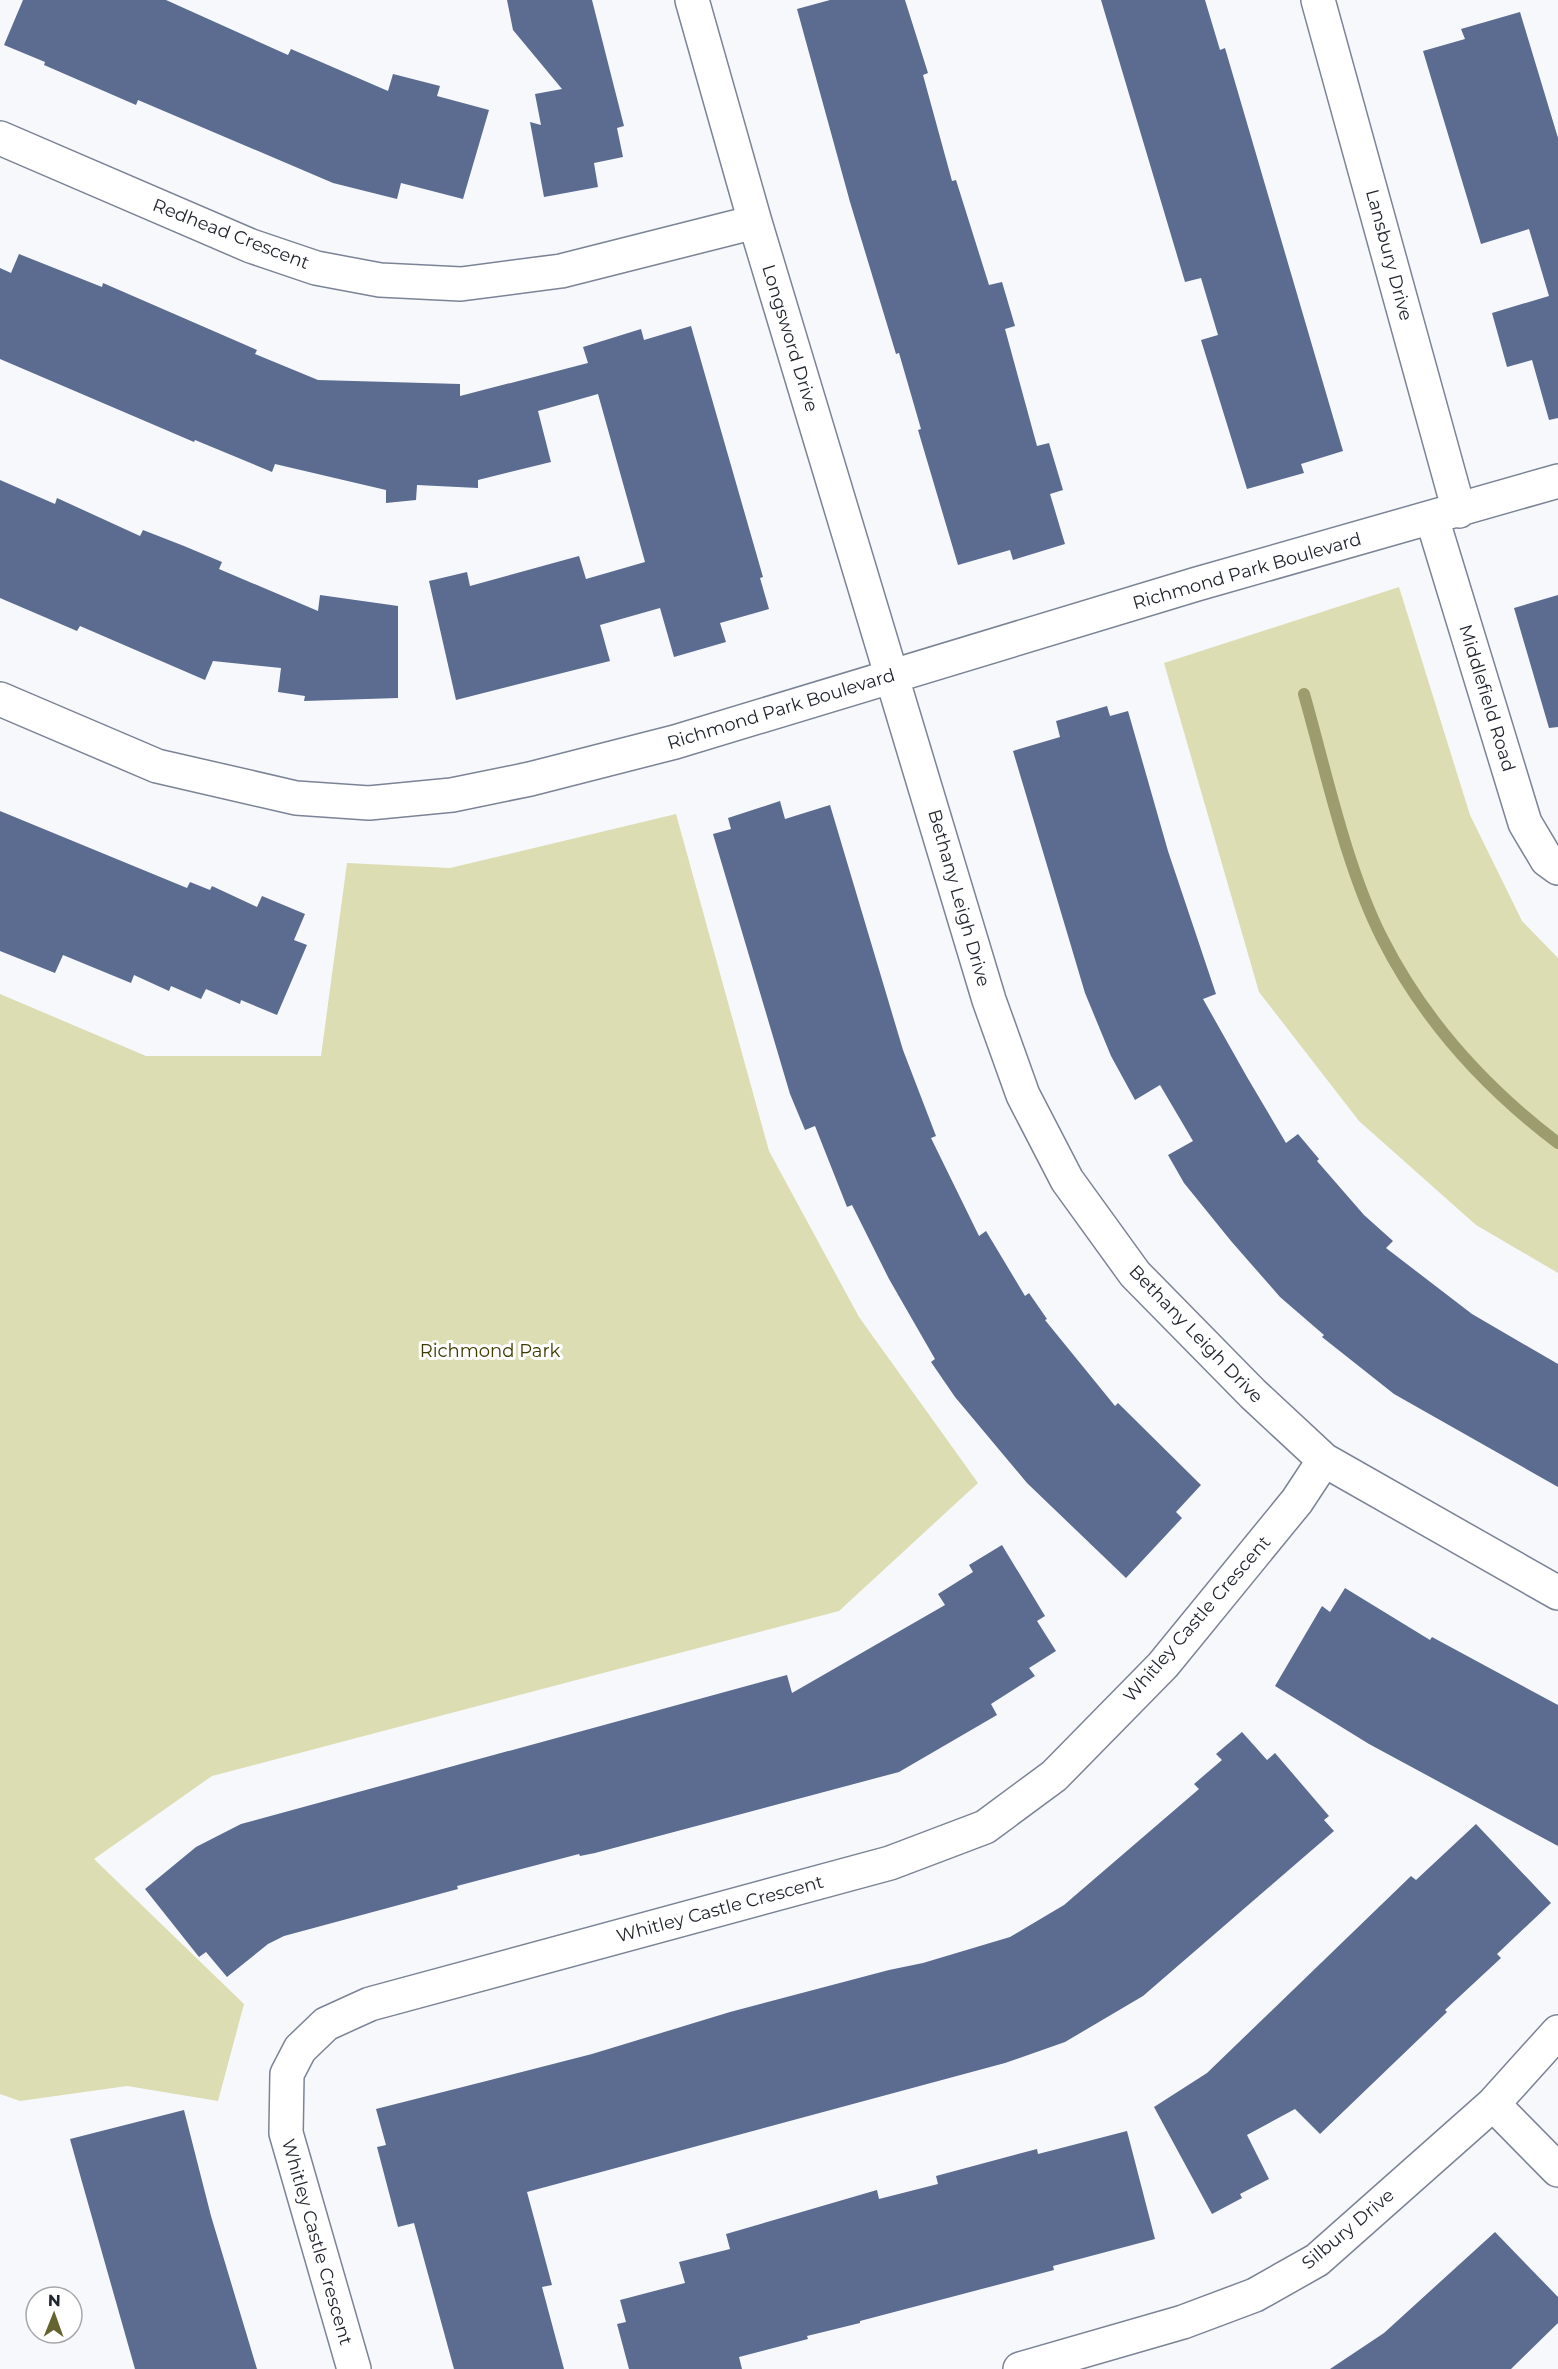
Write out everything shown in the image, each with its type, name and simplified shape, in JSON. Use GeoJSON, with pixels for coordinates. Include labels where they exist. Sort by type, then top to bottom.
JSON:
{"type":"FeatureCollection","features":[{"type":"Feature","properties":{"kind":"street","name":"Longsword Drive"},"geometry":{"type":"LineString","coordinates":[[692,0],[755,222],[893,675]]}},
{"type":"Feature","properties":{"kind":"street","name":"Lansbury Drive"},"geometry":{"type":"LineString","coordinates":[[1318,0],[1446,515]]}},
{"type":"Feature","properties":{"kind":"street","name":"Redhead Crescent"},"geometry":{"type":"LineString","coordinates":[[0,138],[251,246],[316,268],[381,280],[460,284],[561,271],[755,222]]}},
{"type":"Feature","properties":{"kind":"street","name":"Richmond Park Boulevard"},"geometry":{"type":"LineString","coordinates":[[0,699],[157,766],[296,798],[369,803],[452,795],[530,779],[675,742],[1197,584],[1446,515],[1558,481]]}},
{"type":"Feature","properties":{"kind":"street","name":"Middlefield Road"},"geometry":{"type":"LineString","coordinates":[[1446,515],[1525,824],[1547,860],[1558,868]]}},
{"type":"Feature","properties":{"kind":"street","name":"Bethany Leigh Drive"},"geometry":{"type":"LineString","coordinates":[[893,675],[989,1000],[1023,1095],[1067,1180],[1135,1274],[1253,1394],[1324,1460],[1558,1593]]}},
{"type":"Feature","properties":{"kind":"street","name":"Whitley Castle Crescent"},"geometry":{"type":"LineString","coordinates":[[354,2369],[286,2133],[287,2074],[300,2049],[326,2024],[370,2004],[890,1863],[985,1827],[1054,1776],[1163,1665],[1297,1501],[1324,1460]]}},
{"type":"Feature","properties":{"kind":"street","name":"Silbury Drive"},"geometry":{"type":"LineString","coordinates":[[1030,2368],[1182,2322],[1256,2295],[1317,2259],[1493,2104],[1558,2032]]}},
{"type":"Feature","properties":{"kind":"street"},"geometry":{"type":"LineString","coordinates":[[1493,2104],[1558,2170]]}},
{"type":"Feature","properties":{"kind":"green space"},"geometry":{"type":"Polygon","coordinates":[[[1399,587],[1470,815],[1522,921],[1558,958],[1558,1273],[1476,1225],[1359,1121],[1259,992],[1164,663],[1399,587]]]}},
{"type":"Feature","properties":{"kind":"green space","name":"Richmond Park"},"geometry":{"type":"Polygon","coordinates":[[[676,814],[769,1151],[859,1317],[978,1483],[839,1611],[212,1776],[94,1859],[244,2004],[218,2101],[127,2086],[20,2101],[0,2094],[0,994],[146,1056],[321,1056],[347,863],[450,868],[676,814]]]}},
{"type":"Feature","properties":{"kind":"building"},"geometry":{"type":"Polygon","coordinates":[[[23,0],[166,0],[288,55],[291,49],[388,91],[393,74],[440,86],[437,96],[489,110],[463,199],[401,183],[397,199],[333,183],[138,100],[136,105],[44,65],[45,62],[4,45],[23,0]]]}},
{"type":"Feature","properties":{"kind":"building"},"geometry":{"type":"Polygon","coordinates":[[[507,0],[592,0],[624,126],[617,128],[623,157],[594,163],[598,187],[544,197],[530,122],[541,125],[535,94],[562,89],[513,30],[507,0]]]}},
{"type":"Feature","properties":{"kind":"building"},"geometry":{"type":"Polygon","coordinates":[[[830,0],[905,0],[928,73],[923,75],[952,181],[956,180],[989,285],[1002,282],[1015,326],[1005,329],[1037,446],[1049,443],[1063,490],[1050,494],[1065,544],[1013,560],[1010,550],[958,565],[918,430],[921,429],[899,353],[896,354],[850,202],[797,9],[830,0]]]}},
{"type":"Feature","properties":{"kind":"building"},"geometry":{"type":"Polygon","coordinates":[[[1101,0],[1205,0],[1220,50],[1225,48],[1343,451],[1301,464],[1304,473],[1247,489],[1201,340],[1218,335],[1201,278],[1185,282],[1101,0]]]}},
{"type":"Feature","properties":{"kind":"building"},"geometry":{"type":"Polygon","coordinates":[[[1520,12],[1558,138],[1558,418],[1549,420],[1532,360],[1507,367],[1492,313],[1549,296],[1529,229],[1481,244],[1423,51],[1465,39],[1461,29],[1520,12]]]}},
{"type":"Feature","properties":{"kind":"building"},"geometry":{"type":"Polygon","coordinates":[[[19,254],[102,287],[103,283],[257,350],[255,354],[318,380],[460,384],[460,396],[588,363],[583,347],[641,329],[644,340],[691,326],[763,577],[760,578],[769,609],[720,623],[726,642],[674,657],[660,608],[600,625],[610,661],[456,700],[429,581],[467,572],[470,586],[579,556],[586,579],[645,562],[598,394],[538,411],[551,462],[478,480],[478,488],[417,485],[416,500],[386,503],[386,490],[275,464],[272,472],[195,440],[194,442],[0,359],[0,268],[11,273],[19,254]]]}},
{"type":"Feature","properties":{"kind":"building"},"geometry":{"type":"Polygon","coordinates":[[[0,480],[55,504],[57,498],[140,536],[143,530],[184,546],[222,562],[219,569],[318,611],[320,595],[398,606],[398,698],[304,701],[305,696],[278,692],[281,668],[213,661],[205,680],[80,626],[77,631],[0,598],[0,480]]]}},
{"type":"Feature","properties":{"kind":"building"},"geometry":{"type":"Polygon","coordinates":[[[1558,595],[1558,727],[1549,728],[1514,608],[1558,595]]]}},
{"type":"Feature","properties":{"kind":"building"},"geometry":{"type":"Polygon","coordinates":[[[1107,706],[1110,716],[1128,711],[1168,851],[1216,994],[1203,999],[1247,1077],[1286,1143],[1298,1134],[1319,1159],[1317,1161],[1364,1215],[1393,1241],[1386,1248],[1472,1314],[1558,1364],[1558,1487],[1394,1394],[1322,1337],[1324,1335],[1280,1297],[1184,1183],[1168,1155],[1193,1141],[1160,1085],[1135,1100],[1111,1056],[1085,993],[1013,751],[1060,737],[1056,721],[1107,706]]]}},
{"type":"Feature","properties":{"kind":"building"},"geometry":{"type":"Polygon","coordinates":[[[780,801],[785,819],[830,805],[903,1050],[936,1136],[931,1138],[979,1236],[986,1231],[1025,1296],[1029,1293],[1047,1319],[1045,1320],[1115,1406],[1118,1403],[1201,1485],[1176,1512],[1182,1518],[1126,1578],[1027,1483],[955,1397],[931,1362],[935,1359],[889,1279],[852,1205],[847,1207],[815,1126],[805,1130],[790,1094],[713,834],[731,829],[728,818],[780,801]]]}},
{"type":"Feature","properties":{"kind":"building"},"geometry":{"type":"Polygon","coordinates":[[[0,811],[187,888],[190,882],[210,890],[212,886],[257,907],[262,896],[305,914],[294,940],[307,945],[277,1015],[241,1000],[240,1004],[206,989],[201,999],[171,986],[169,991],[134,975],[131,983],[63,955],[55,973],[0,951],[0,811]]]}},
{"type":"Feature","properties":{"kind":"building"},"geometry":{"type":"Polygon","coordinates":[[[1002,1545],[1045,1616],[1037,1621],[1056,1651],[1029,1668],[1035,1676],[991,1704],[997,1715],[899,1772],[595,1853],[580,1856],[579,1854],[457,1886],[458,1889],[284,1936],[268,1944],[227,1977],[206,1952],[199,1957],[145,1889],[196,1847],[241,1824],[787,1675],[792,1693],[945,1605],[938,1594],[973,1572],[969,1565],[1002,1545]]]}},
{"type":"Feature","properties":{"kind":"building"},"geometry":{"type":"Polygon","coordinates":[[[1345,1588],[1430,1640],[1432,1637],[1558,1705],[1558,1846],[1369,1744],[1275,1686],[1322,1606],[1330,1612],[1345,1588]]]}},
{"type":"Feature","properties":{"kind":"building"},"geometry":{"type":"Polygon","coordinates":[[[1242,1732],[1267,1760],[1275,1753],[1329,1816],[1324,1820],[1334,1831],[1143,1996],[1065,2042],[1005,2063],[527,2192],[552,2285],[542,2287],[564,2369],[454,2369],[414,2223],[398,2227],[377,2147],[386,2145],[376,2109],[592,2054],[730,2012],[923,1963],[1010,1937],[1064,1905],[1199,1789],[1194,1784],[1222,1760],[1216,1754],[1242,1732]]]}},
{"type":"Feature","properties":{"kind":"building"},"geometry":{"type":"Polygon","coordinates":[[[1476,1824],[1551,1903],[1497,1954],[1501,1958],[1445,2010],[1447,2012],[1320,2134],[1295,2109],[1247,2135],[1269,2179],[1240,2194],[1242,2198],[1212,2214],[1154,2107],[1207,2073],[1411,1876],[1416,1880],[1476,1824]]]}},
{"type":"Feature","properties":{"kind":"building"},"geometry":{"type":"Polygon","coordinates":[[[184,2110],[211,2216],[257,2369],[135,2369],[82,2182],[70,2139],[184,2110]]]}},
{"type":"Feature","properties":{"kind":"building"},"geometry":{"type":"Polygon","coordinates":[[[1127,2131],[1155,2239],[1053,2266],[1054,2270],[860,2321],[860,2323],[807,2336],[808,2339],[739,2357],[742,2369],[629,2369],[617,2324],[626,2322],[620,2300],[685,2283],[679,2262],[730,2249],[726,2234],[877,2190],[879,2199],[938,2184],[936,2176],[1037,2149],[1038,2154],[1127,2131]]]}},
{"type":"Feature","properties":{"kind":"building"},"geometry":{"type":"Polygon","coordinates":[[[1495,2232],[1558,2297],[1558,2323],[1511,2369],[1330,2369],[1384,2333],[1495,2232]]]}},
{"type":"Feature","properties":{"kind":"waterway"},"geometry":{"type":"LineString","coordinates":[[1304,694],[1347,850],[1382,938],[1417,997],[1458,1051],[1505,1099],[1558,1143]]}}]}
